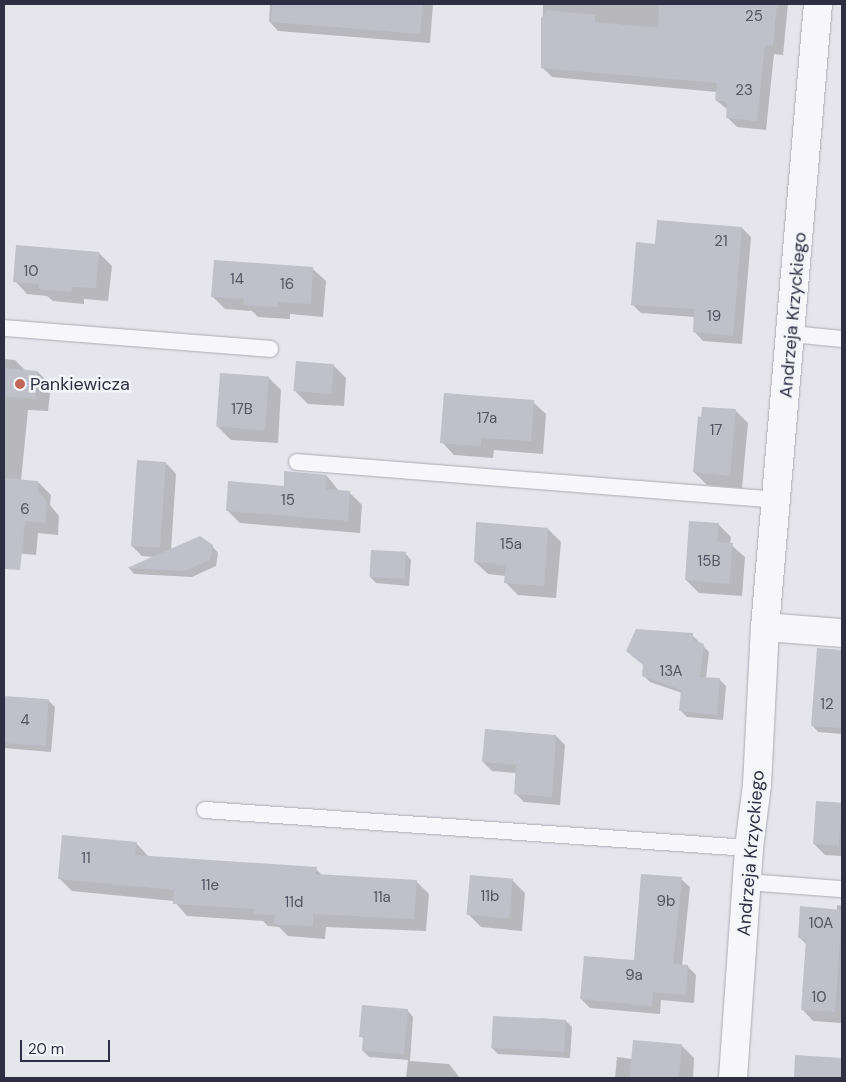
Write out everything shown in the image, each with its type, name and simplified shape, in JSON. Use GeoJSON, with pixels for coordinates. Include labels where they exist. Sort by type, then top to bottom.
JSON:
{"type":"FeatureCollection","features":[{"type":"Feature","properties":{"kind":"street","name":"Andrzeja Krzyckiego"},"geometry":{"type":"LineString","coordinates":[[733,1078],[749,848],[758,785],[765,627],[778,500],[818,4]]}},
{"type":"Feature","properties":{"kind":"street"},"geometry":{"type":"LineString","coordinates":[[765,627],[842,633]]}},
{"type":"Feature","properties":{"kind":"lane"},"geometry":{"type":"LineString","coordinates":[[4,328],[270,349]]}},
{"type":"Feature","properties":{"kind":"lane"},"geometry":{"type":"LineString","coordinates":[[792,334],[842,339]]}},
{"type":"Feature","properties":{"kind":"lane"},"geometry":{"type":"LineString","coordinates":[[297,462],[778,500]]}},
{"type":"Feature","properties":{"kind":"lane"},"geometry":{"type":"LineString","coordinates":[[205,810],[749,848]]}},
{"type":"Feature","properties":{"kind":"lane"},"geometry":{"type":"LineString","coordinates":[[748,882],[842,888]]}},
{"type":"Feature","properties":{"kind":"building"},"geometry":{"type":"Polygon","coordinates":[[[272,4],[423,4],[420,34],[271,22],[272,4]]]}},
{"type":"Feature","properties":{"kind":"building"},"geometry":{"type":"Polygon","coordinates":[[[659,4],[777,4],[773,46],[765,45],[757,121],[726,118],[727,102],[715,100],[717,83],[541,68],[541,18],[547,10],[595,15],[595,22],[658,28],[659,4]]]}},
{"type":"Feature","properties":{"kind":"building"},"geometry":{"type":"Polygon","coordinates":[[[657,220],[742,227],[733,336],[693,332],[694,309],[631,305],[636,242],[655,244],[657,220]]]}},
{"type":"Feature","properties":{"kind":"building"},"geometry":{"type":"Polygon","coordinates":[[[16,245],[99,252],[96,288],[72,287],[71,292],[39,289],[39,284],[13,282],[16,245]]]}},
{"type":"Feature","properties":{"kind":"building"},"geometry":{"type":"Polygon","coordinates":[[[214,260],[313,267],[311,304],[278,302],[277,307],[243,305],[244,299],[211,297],[214,260]]]}},
{"type":"Feature","properties":{"kind":"building"},"geometry":{"type":"Polygon","coordinates":[[[296,361],[334,364],[331,394],[293,391],[296,361]]]}},
{"type":"Feature","properties":{"kind":"building","name":"Pankiewicza"},"geometry":{"type":"Polygon","coordinates":[[[4,368],[38,371],[35,399],[4,396],[4,368]]]}},
{"type":"Feature","properties":{"kind":"building"},"geometry":{"type":"Polygon","coordinates":[[[220,373],[269,376],[265,430],[216,427],[220,373]]]}},
{"type":"Feature","properties":{"kind":"building"},"geometry":{"type":"Polygon","coordinates":[[[444,393],[534,400],[531,441],[481,438],[481,446],[440,443],[444,393]]]}},
{"type":"Feature","properties":{"kind":"building"},"geometry":{"type":"Polygon","coordinates":[[[702,407],[736,409],[730,476],[693,472],[698,416],[701,417],[702,407]]]}},
{"type":"Feature","properties":{"kind":"building"},"geometry":{"type":"Polygon","coordinates":[[[137,460],[166,462],[160,548],[131,546],[137,460]]]}},
{"type":"Feature","properties":{"kind":"building"},"geometry":{"type":"Polygon","coordinates":[[[284,471],[327,475],[326,489],[350,491],[348,521],[226,511],[228,481],[284,486],[284,471]]]}},
{"type":"Feature","properties":{"kind":"building"},"geometry":{"type":"Polygon","coordinates":[[[4,478],[38,481],[38,491],[47,502],[45,523],[25,521],[20,570],[4,569],[4,478]]]}},
{"type":"Feature","properties":{"kind":"building"},"geometry":{"type":"Polygon","coordinates":[[[689,521],[719,523],[717,542],[733,543],[729,584],[685,580],[689,521]]]}},
{"type":"Feature","properties":{"kind":"building"},"geometry":{"type":"Polygon","coordinates":[[[476,522],[548,528],[544,586],[504,583],[506,565],[474,562],[476,522]]]}},
{"type":"Feature","properties":{"kind":"building"},"geometry":{"type":"Polygon","coordinates":[[[200,536],[213,545],[210,560],[185,571],[127,568],[200,536]]]}},
{"type":"Feature","properties":{"kind":"building"},"geometry":{"type":"Polygon","coordinates":[[[371,550],[406,552],[405,579],[370,577],[371,550]]]}},
{"type":"Feature","properties":{"kind":"building"},"geometry":{"type":"Polygon","coordinates":[[[636,629],[693,633],[693,640],[704,644],[700,677],[720,678],[717,715],[679,711],[681,690],[642,676],[643,665],[626,651],[636,629]]]}},
{"type":"Feature","properties":{"kind":"building"},"geometry":{"type":"Polygon","coordinates":[[[817,648],[842,650],[842,728],[811,726],[817,648]]]}},
{"type":"Feature","properties":{"kind":"building"},"geometry":{"type":"Polygon","coordinates":[[[4,696],[49,699],[46,746],[4,743],[4,696]]]}},
{"type":"Feature","properties":{"kind":"building"},"geometry":{"type":"Polygon","coordinates":[[[485,729],[556,735],[552,797],[514,794],[516,765],[482,762],[485,729]]]}},
{"type":"Feature","properties":{"kind":"building"},"geometry":{"type":"Polygon","coordinates":[[[816,801],[842,803],[839,846],[813,844],[816,801]]]}},
{"type":"Feature","properties":{"kind":"building"},"geometry":{"type":"Polygon","coordinates":[[[62,835],[137,842],[135,855],[317,867],[316,874],[417,880],[414,919],[313,914],[313,926],[274,924],[275,915],[253,914],[254,909],[173,904],[174,890],[58,879],[62,835]]]}},
{"type":"Feature","properties":{"kind":"building"},"geometry":{"type":"Polygon","coordinates":[[[641,874],[682,877],[673,964],[688,965],[686,995],[653,992],[652,1006],[580,999],[584,956],[634,960],[641,874]]]}},
{"type":"Feature","properties":{"kind":"building"},"geometry":{"type":"Polygon","coordinates":[[[470,875],[513,879],[509,919],[467,915],[470,875]]]}},
{"type":"Feature","properties":{"kind":"building"},"geometry":{"type":"Polygon","coordinates":[[[800,906],[842,910],[835,1012],[801,1010],[806,939],[798,938],[800,906]]]}},
{"type":"Feature","properties":{"kind":"building"},"geometry":{"type":"Polygon","coordinates":[[[362,1005],[408,1009],[404,1054],[362,1051],[363,1037],[359,1037],[362,1005]]]}},
{"type":"Feature","properties":{"kind":"building"},"geometry":{"type":"Polygon","coordinates":[[[493,1016],[566,1020],[564,1052],[491,1048],[493,1016]]]}},
{"type":"Feature","properties":{"kind":"building"},"geometry":{"type":"Polygon","coordinates":[[[633,1040],[682,1044],[679,1078],[630,1078],[633,1040]]]}},
{"type":"Feature","properties":{"kind":"building"},"geometry":{"type":"Polygon","coordinates":[[[795,1055],[842,1058],[842,1078],[794,1078],[795,1055]]]}},
{"type":"Feature","properties":{"kind":"place","name":"Pankiewicza"},"geometry":{"type":"Point","coordinates":[20,384]}}]}
